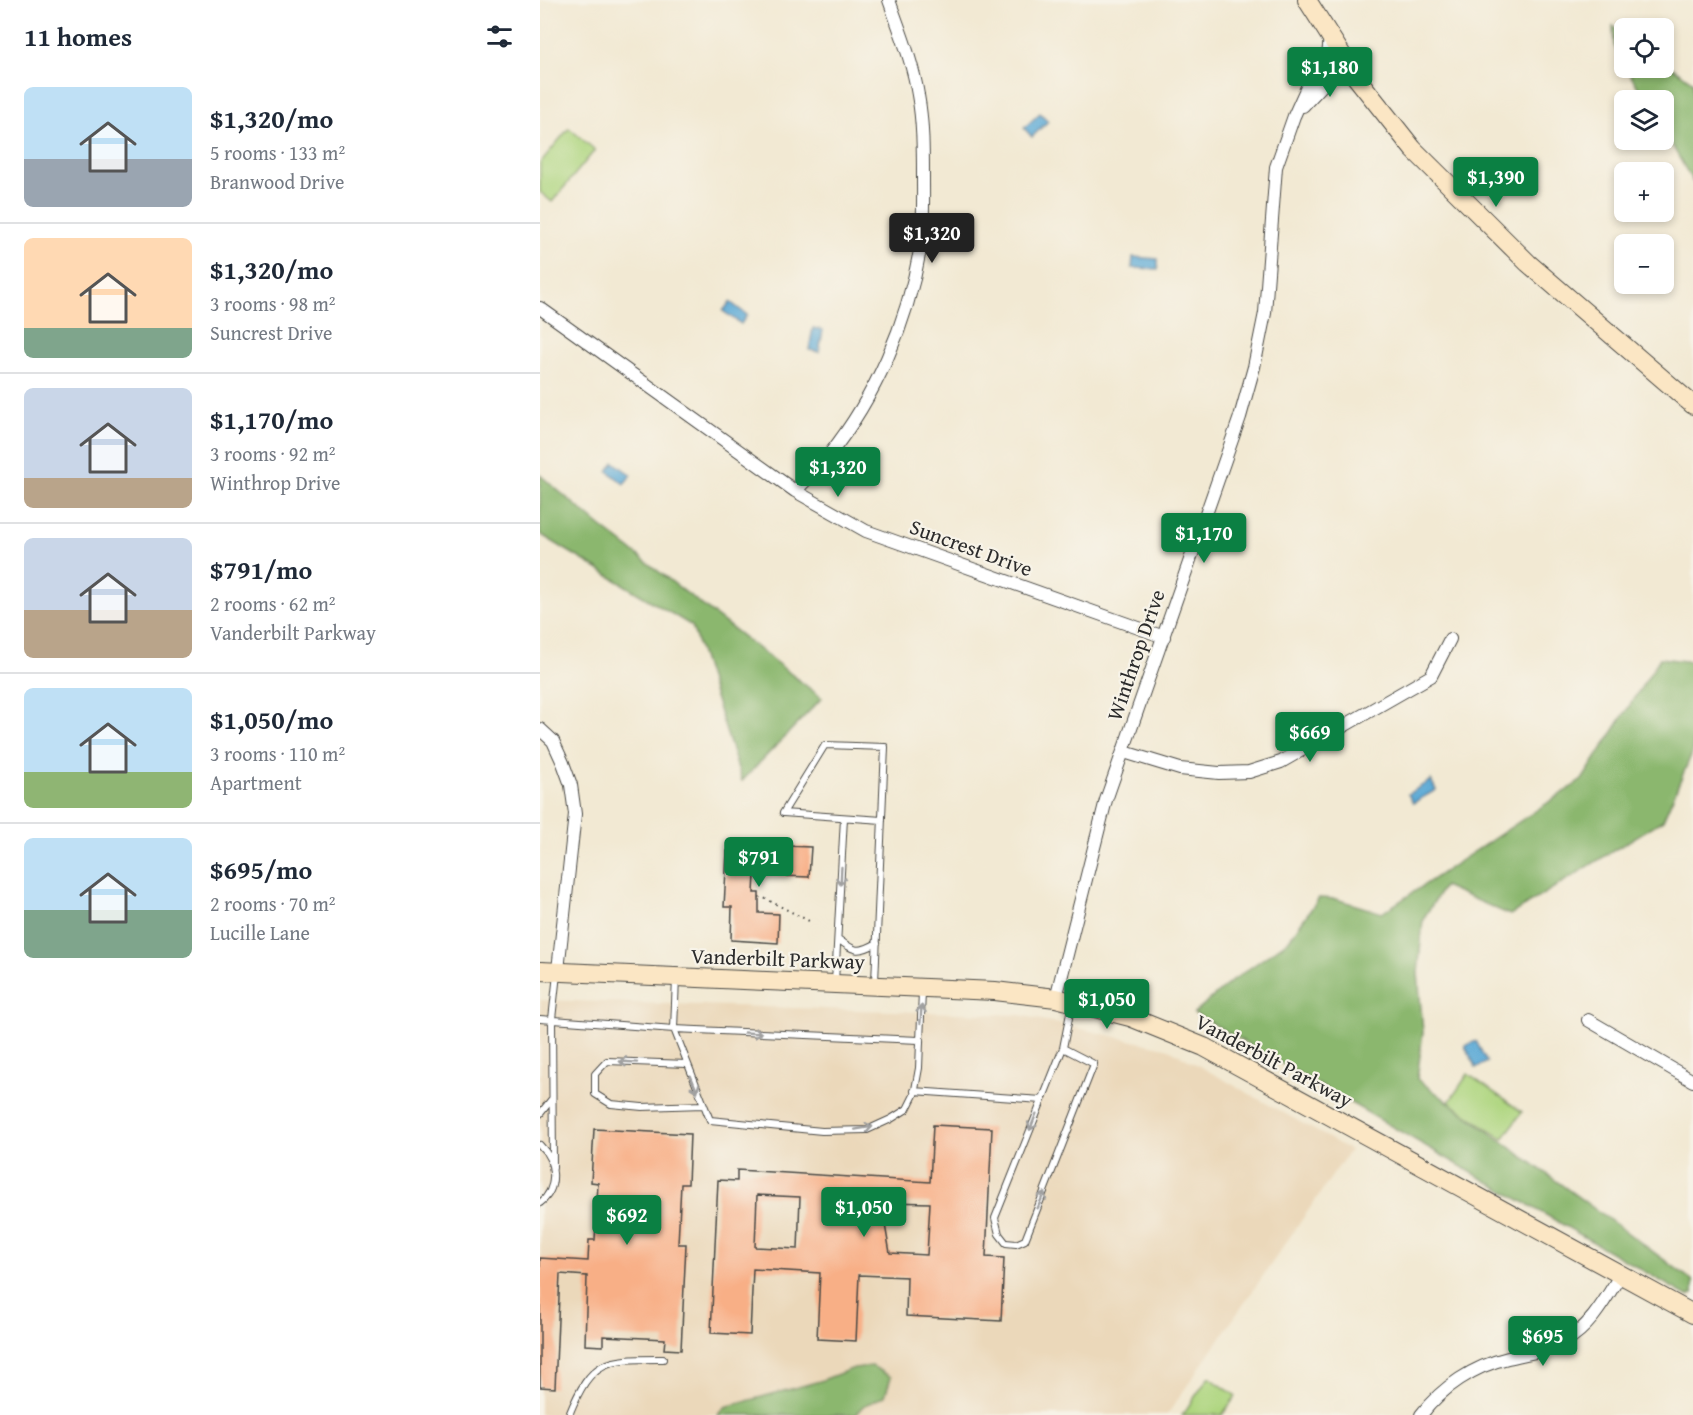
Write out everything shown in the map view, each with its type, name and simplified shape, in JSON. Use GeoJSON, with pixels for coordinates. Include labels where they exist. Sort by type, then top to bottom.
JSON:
{"type":"FeatureCollection","features":[{"type":"Feature","properties":{"kind":"main road"},"geometry":{"type":"LineString","coordinates":[[1307,0],[1345,61],[1413,149],[1528,263],[1693,405]]}},
{"type":"Feature","properties":{"kind":"main road","name":"Vanderbilt Parkway"},"geometry":{"type":"LineString","coordinates":[[549,970],[995,991],[1064,1000],[1130,1017],[1204,1047],[1693,1314]]}},
{"type":"Feature","properties":{"kind":"street"},"geometry":{"type":"LineString","coordinates":[[795,491],[829,456],[858,414],[881,373],[900,327],[920,248],[923,148],[918,95],[904,40],[889,0]]}},
{"type":"Feature","properties":{"kind":"street","name":"Winthrop Drive"},"geometry":{"type":"LineString","coordinates":[[1064,1000],[1106,800],[1240,417],[1254,367],[1266,303],[1276,167],[1308,85],[1328,56],[1330,36]]}},
{"type":"Feature","properties":{"kind":"street","name":"Winthrop Drive"},"geometry":{"type":"LineString","coordinates":[[1294,116],[1345,61]]}},
{"type":"Feature","properties":{"kind":"street","name":"Suncrest Drive"},"geometry":{"type":"LineString","coordinates":[[540,308],[795,491],[866,531],[1164,637]]}},
{"type":"Feature","properties":{"kind":"street"},"geometry":{"type":"LineString","coordinates":[[1124,752],[1180,769],[1219,773],[1249,772],[1281,762],[1431,676],[1450,639]]}},
{"type":"Feature","properties":{"kind":"street"},"geometry":{"type":"LineString","coordinates":[[540,729],[553,741],[563,763],[571,785],[575,814],[549,970]]}},
{"type":"Feature","properties":{"kind":"street"},"geometry":{"type":"LineString","coordinates":[[1588,1020],[1693,1081]]}},
{"type":"Feature","properties":{"kind":"street"},"geometry":{"type":"LineString","coordinates":[[1421,1415],[1450,1385],[1478,1369],[1507,1358],[1539,1353],[1567,1340],[1594,1316],[1621,1274]]}},
{"type":"Feature","properties":{"kind":"lane"},"geometry":{"type":"LineString","coordinates":[[875,986],[877,943],[885,747],[825,745],[783,813],[882,820]]}},
{"type":"Feature","properties":{"kind":"lane"},"geometry":{"type":"LineString","coordinates":[[835,984],[844,818]]}},
{"type":"Feature","properties":{"kind":"lane"},"geometry":{"type":"LineString","coordinates":[[838,939],[858,950],[866,950],[877,943]]}},
{"type":"Feature","properties":{"kind":"lane"},"geometry":{"type":"LineString","coordinates":[[540,1203],[550,1191],[554,1180],[551,1100],[552,1019],[549,970]]}},
{"type":"Feature","properties":{"kind":"lane"},"geometry":{"type":"LineString","coordinates":[[676,977],[674,1029],[710,1120],[822,1131],[867,1130],[907,1109],[919,1068],[922,988]]}},
{"type":"Feature","properties":{"kind":"lane"},"geometry":{"type":"LineString","coordinates":[[1063,1048],[1094,1064],[1025,1240],[1016,1244],[1006,1243],[999,1233],[995,1218],[1063,1048],[1064,1000]]}},
{"type":"Feature","properties":{"kind":"lane"},"geometry":{"type":"LineString","coordinates":[[540,1019],[674,1029],[919,1040]]}},
{"type":"Feature","properties":{"kind":"lane"},"geometry":{"type":"LineString","coordinates":[[687,1064],[608,1061],[595,1074],[595,1094],[611,1104],[642,1107],[703,1105]]}},
{"type":"Feature","properties":{"kind":"lane"},"geometry":{"type":"LineString","coordinates":[[914,1091],[1042,1100]]}},
{"type":"Feature","properties":{"kind":"lane"},"geometry":{"type":"LineString","coordinates":[[540,1114],[551,1100]]}},
{"type":"Feature","properties":{"kind":"lane"},"geometry":{"type":"LineString","coordinates":[[540,1145],[549,1156],[553,1168]]}},
{"type":"Feature","properties":{"kind":"lane"},"geometry":{"type":"LineString","coordinates":[[569,1415],[586,1381],[596,1369],[604,1364],[620,1359],[663,1359]]}},
{"type":"Feature","properties":{"kind":"path"},"geometry":{"type":"LineString","coordinates":[[759,897],[811,922]]}},
{"type":"Feature","properties":{"kind":"shaded area"},"geometry":{"type":"Polygon","coordinates":[[[540,1000],[1020,1015],[1169,1049],[1350,1150],[1167,1415],[540,1415],[540,1000]]]}},
{"type":"Feature","properties":{"kind":"green space"},"geometry":{"type":"Polygon","coordinates":[[[1674,69],[1693,82],[1693,182],[1674,149],[1674,90],[1640,90],[1632,78],[1674,78],[1674,69]]]}},
{"type":"Feature","properties":{"kind":"green space"},"geometry":{"type":"Polygon","coordinates":[[[569,128],[595,150],[552,202],[540,192],[540,163],[569,128]]]}},
{"type":"Feature","properties":{"kind":"green space"},"geometry":{"type":"Polygon","coordinates":[[[540,475],[600,526],[822,698],[742,781],[692,626],[540,534],[540,475]]]}},
{"type":"Feature","properties":{"kind":"green space"},"geometry":{"type":"Polygon","coordinates":[[[1660,658],[1693,662],[1693,751],[1663,820],[1510,915],[1444,886],[1423,919],[1418,973],[1423,1032],[1417,1079],[1693,1281],[1693,1294],[1687,1296],[1194,1013],[1233,980],[1288,941],[1319,898],[1336,899],[1382,913],[1582,780],[1660,658]]]}},
{"type":"Feature","properties":{"kind":"green space"},"geometry":{"type":"Polygon","coordinates":[[[1468,1074],[1522,1112],[1503,1139],[1449,1102],[1468,1074]]]}},
{"type":"Feature","properties":{"kind":"green space"},"geometry":{"type":"Polygon","coordinates":[[[872,1366],[891,1377],[885,1396],[863,1406],[855,1415],[718,1415],[725,1407],[820,1381],[854,1368],[872,1366]]]}},
{"type":"Feature","properties":{"kind":"green space"},"geometry":{"type":"Polygon","coordinates":[[[1209,1377],[1236,1396],[1222,1415],[1182,1415],[1209,1377]]]}},
{"type":"Feature","properties":{"kind":"water"},"geometry":{"type":"Polygon","coordinates":[[[1040,113],[1048,121],[1032,137],[1024,128],[1040,113]]]}},
{"type":"Feature","properties":{"kind":"water"},"geometry":{"type":"Polygon","coordinates":[[[1133,257],[1158,259],[1158,269],[1132,268],[1133,257]]]}},
{"type":"Feature","properties":{"kind":"water"},"geometry":{"type":"Polygon","coordinates":[[[730,302],[747,315],[741,324],[723,311],[730,302]]]}},
{"type":"Feature","properties":{"kind":"water"},"geometry":{"type":"Polygon","coordinates":[[[813,328],[823,330],[819,352],[809,350],[813,328]]]}},
{"type":"Feature","properties":{"kind":"water"},"geometry":{"type":"Polygon","coordinates":[[[614,462],[631,475],[624,484],[608,471],[614,462]]]}},
{"type":"Feature","properties":{"kind":"water"},"geometry":{"type":"Polygon","coordinates":[[[1431,780],[1436,790],[1413,803],[1408,794],[1431,780]]]}},
{"type":"Feature","properties":{"kind":"water"},"geometry":{"type":"Polygon","coordinates":[[[1476,1041],[1487,1062],[1476,1068],[1465,1046],[1476,1041]]]}},
{"type":"Feature","properties":{"kind":"building"},"geometry":{"type":"Polygon","coordinates":[[[760,845],[811,847],[809,877],[755,875],[754,893],[759,893],[759,913],[779,914],[778,943],[731,940],[732,907],[724,907],[727,851],[760,853],[760,845]]]}},
{"type":"Feature","properties":{"kind":"building"},"geometry":{"type":"Polygon","coordinates":[[[933,1125],[992,1128],[986,1257],[1004,1258],[1001,1321],[906,1316],[907,1277],[859,1275],[856,1341],[817,1339],[820,1273],[753,1269],[750,1335],[711,1333],[718,1180],[737,1181],[737,1170],[930,1182],[933,1125]],[[757,1195],[755,1247],[798,1249],[800,1197],[757,1195]],[[887,1202],[884,1219],[890,1253],[927,1255],[930,1203],[887,1202]]]}},
{"type":"Feature","properties":{"kind":"building"},"geometry":{"type":"Polygon","coordinates":[[[594,1129],[690,1134],[688,1184],[681,1184],[678,1244],[686,1244],[681,1350],[664,1349],[665,1339],[603,1336],[603,1346],[585,1345],[587,1276],[560,1274],[555,1388],[540,1387],[540,1258],[588,1261],[589,1240],[595,1240],[598,1183],[591,1182],[594,1129]]]}}]}
